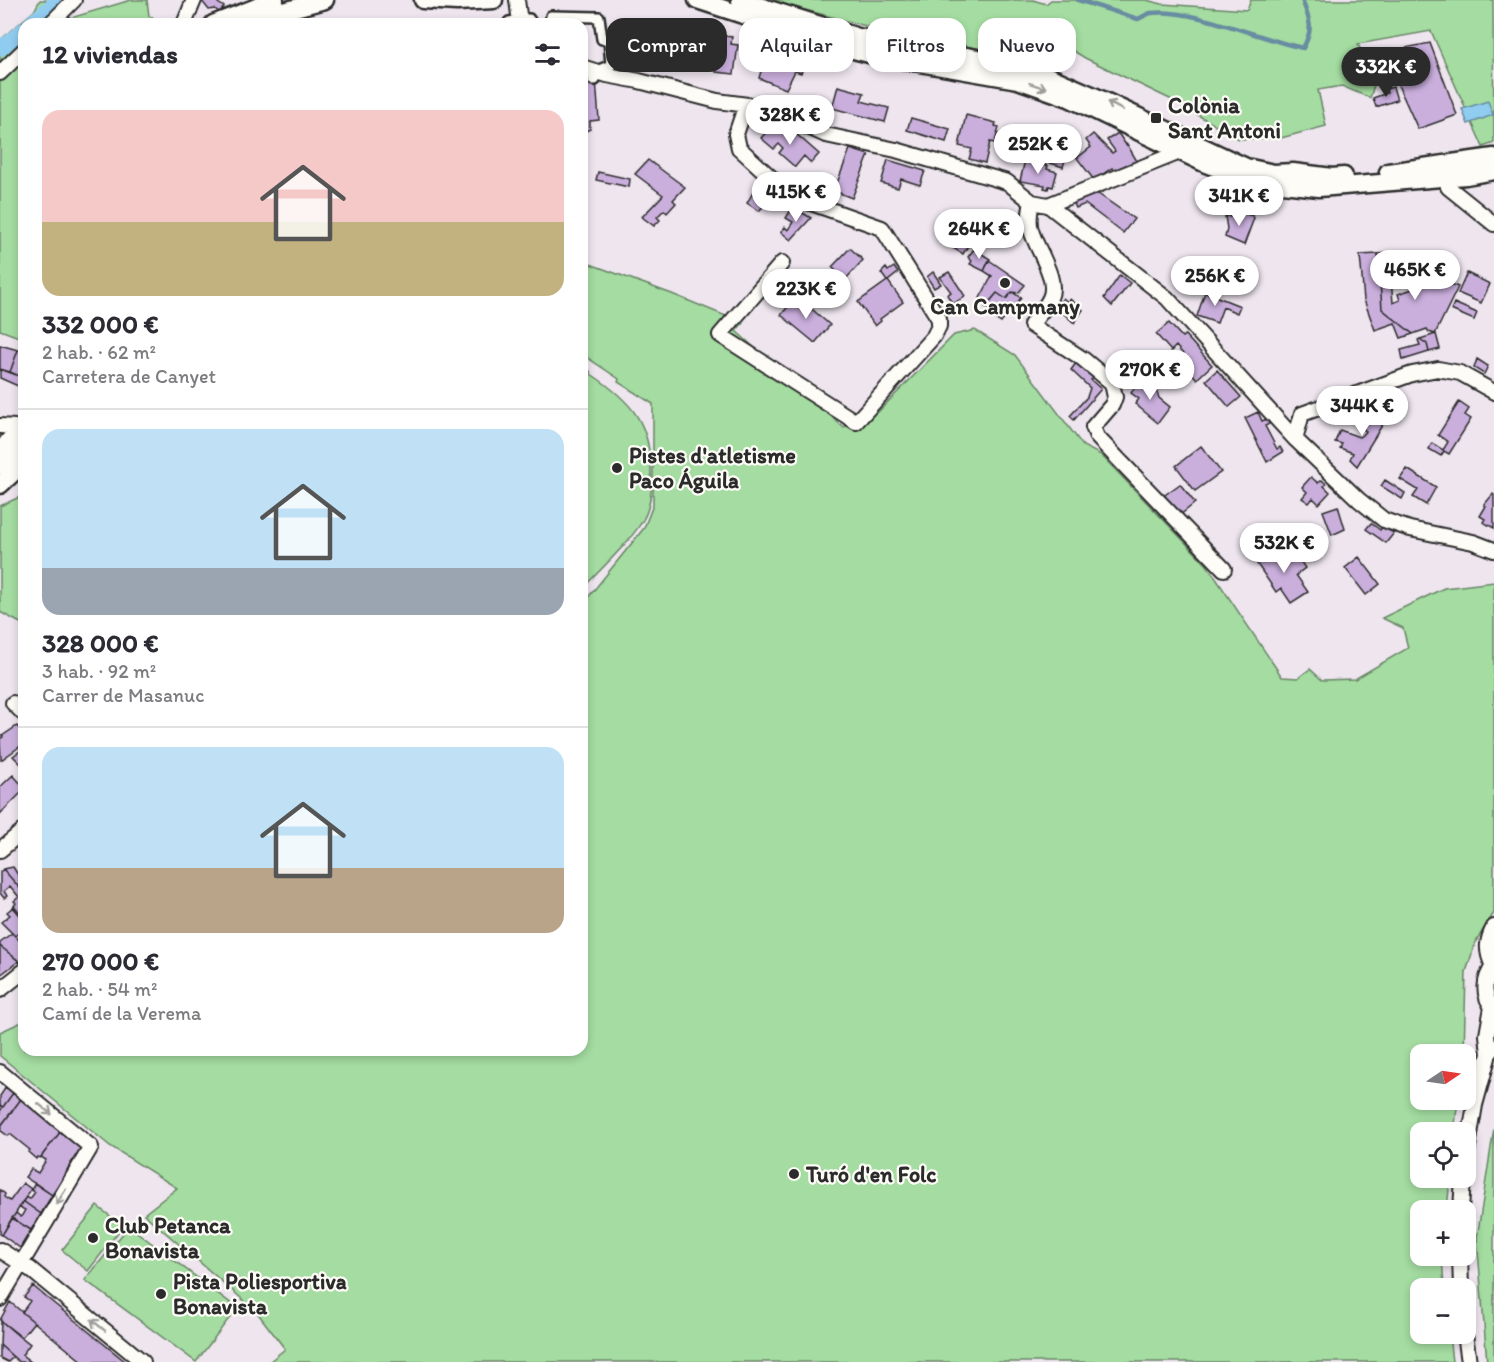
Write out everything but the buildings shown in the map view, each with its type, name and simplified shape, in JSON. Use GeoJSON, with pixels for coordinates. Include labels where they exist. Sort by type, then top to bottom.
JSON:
{"type":"FeatureCollection","features":[{"type":"Feature","properties":{"kind":"street"},"geometry":{"type":"LineString","coordinates":[[56,18],[72,2],[85,0]]}},
{"type":"Feature","properties":{"kind":"street"},"geometry":{"type":"LineString","coordinates":[[186,18],[194,0]]}},
{"type":"Feature","properties":{"kind":"street"},"geometry":{"type":"LineString","coordinates":[[228,18],[275,0]]}},
{"type":"Feature","properties":{"kind":"street"},"geometry":{"type":"LineString","coordinates":[[263,18],[325,0]]}},
{"type":"Feature","properties":{"kind":"street"},"geometry":{"type":"LineString","coordinates":[[423,0],[456,2],[494,0]]}},
{"type":"Feature","properties":{"kind":"street"},"geometry":{"type":"LineString","coordinates":[[517,0],[520,18]]}},
{"type":"Feature","properties":{"kind":"street"},"geometry":{"type":"LineString","coordinates":[[697,0],[838,46],[873,55],[1018,80],[1070,98],[1180,152],[1232,174],[1263,182],[1319,188],[1447,178],[1494,171]]}},
{"type":"Feature","properties":{"kind":"street"},"geometry":{"type":"LineString","coordinates":[[740,0],[858,36],[1028,67],[1246,167],[1274,173],[1293,172],[1332,177],[1388,172],[1494,157]]}},
{"type":"Feature","properties":{"kind":"street"},"geometry":{"type":"LineString","coordinates":[[551,18],[551,16],[599,17],[602,39],[609,39],[611,65],[597,71]]}},
{"type":"Feature","properties":{"kind":"street"},"geometry":{"type":"LineString","coordinates":[[0,73],[18,56]]}},
{"type":"Feature","properties":{"kind":"street"},"geometry":{"type":"LineString","coordinates":[[588,69],[717,101],[764,107],[826,135],[896,150],[1007,182],[1032,202],[1048,205],[1167,298],[1295,439],[1359,500],[1384,520],[1410,529],[1473,542],[1494,550]]}},
{"type":"Feature","properties":{"kind":"street"},"geometry":{"type":"LineString","coordinates":[[588,72],[592,72],[593,80],[595,80],[597,71]]}},
{"type":"Feature","properties":{"kind":"street"},"geometry":{"type":"LineString","coordinates":[[746,105],[736,134],[739,148],[791,196],[882,228],[939,319],[939,326],[934,336],[856,422],[720,335],[782,263]]}},
{"type":"Feature","properties":{"kind":"street"},"geometry":{"type":"LineString","coordinates":[[1048,205],[1186,148],[1233,168],[1246,167]]}},
{"type":"Feature","properties":{"kind":"street"},"geometry":{"type":"LineString","coordinates":[[1447,178],[1451,172],[1457,170],[1494,165]]}},
{"type":"Feature","properties":{"kind":"street"},"geometry":{"type":"LineString","coordinates":[[1388,172],[1395,175],[1442,173],[1447,178],[1448,187],[1494,224]]}},
{"type":"Feature","properties":{"kind":"street"},"geometry":{"type":"LineString","coordinates":[[1032,202],[1030,229],[1048,269],[1052,284],[1051,296],[1031,325],[1083,359],[1112,383],[1115,397],[1112,405],[1094,427],[1097,437],[1224,569]]}},
{"type":"Feature","properties":{"kind":"street"},"geometry":{"type":"LineString","coordinates":[[1295,439],[1302,414],[1412,374],[1438,369],[1460,373],[1494,392]]}},
{"type":"Feature","properties":{"kind":"street"},"geometry":{"type":"LineString","coordinates":[[0,426],[15,427],[12,435],[14,460],[0,485]]}},
{"type":"Feature","properties":{"kind":"street"},"geometry":{"type":"LineString","coordinates":[[13,703],[18,708]]}},
{"type":"Feature","properties":{"kind":"street"},"geometry":{"type":"LineString","coordinates":[[0,850],[18,835]]}},
{"type":"Feature","properties":{"kind":"street"},"geometry":{"type":"LineString","coordinates":[[1472,1122],[1492,1050],[1487,1035],[1493,1008],[1485,990],[1487,975],[1494,966],[1488,954],[1488,938],[1494,927]]}},
{"type":"Feature","properties":{"kind":"street"},"geometry":{"type":"LineString","coordinates":[[0,990],[18,976]]}},
{"type":"Feature","properties":{"kind":"street"},"geometry":{"type":"LineString","coordinates":[[0,1072],[91,1147],[0,1299]]}},
{"type":"Feature","properties":{"kind":"street"},"geometry":{"type":"LineString","coordinates":[[0,1250],[30,1269],[143,1362]]}},
{"type":"Feature","properties":{"kind":"street"},"geometry":{"type":"LineString","coordinates":[[1466,1344],[1469,1362]]}},
{"type":"Feature","properties":{"kind":"green space"},"geometry":{"type":"Polygon","coordinates":[[[40,0],[57,0],[56,2],[71,18],[26,18],[34,11],[40,0]]]}},
{"type":"Feature","properties":{"kind":"green space"},"geometry":{"type":"Polygon","coordinates":[[[131,0],[147,0],[149,16],[153,18],[71,18],[131,0]]]}},
{"type":"Feature","properties":{"kind":"green space"},"geometry":{"type":"Polygon","coordinates":[[[768,0],[1033,0],[1046,4],[1051,0],[1146,0],[1162,4],[1247,10],[1251,0],[1493,0],[1494,143],[1483,147],[1431,31],[1358,44],[1375,82],[1370,98],[1342,86],[1318,90],[1326,126],[1281,138],[1239,139],[1172,100],[1076,52],[1076,18],[978,18],[978,50],[966,48],[966,18],[866,18],[866,26],[854,23],[854,18],[836,18],[768,0]]]}},
{"type":"Feature","properties":{"kind":"green space"},"geometry":{"type":"Polygon","coordinates":[[[18,25],[18,337],[0,330],[0,40],[18,25]]]}},
{"type":"Feature","properties":{"kind":"green space"},"geometry":{"type":"Polygon","coordinates":[[[588,263],[743,323],[736,331],[844,428],[865,402],[878,412],[954,335],[975,330],[1015,355],[1083,446],[1101,455],[1207,565],[1282,677],[1298,678],[1310,669],[1322,680],[1355,679],[1408,648],[1403,628],[1382,618],[1444,588],[1494,582],[1494,913],[1476,941],[1466,972],[1464,1044],[1410,1044],[1410,1110],[1457,1110],[1455,1122],[1410,1122],[1410,1188],[1449,1188],[1448,1200],[1410,1200],[1410,1266],[1443,1266],[1443,1278],[1410,1278],[1410,1344],[1450,1344],[1452,1362],[269,1362],[285,1349],[256,1311],[144,1214],[177,1188],[110,1146],[0,1056],[0,1032],[18,1024],[18,1056],[588,1056],[588,598],[644,528],[653,505],[653,404],[618,382],[619,379],[588,358],[588,263]]]}},
{"type":"Feature","properties":{"kind":"green space","name":"Pistes d'atletisme Paco Águila"},"geometry":{"type":"Polygon","coordinates":[[[588,370],[628,405],[637,416],[648,442],[651,487],[648,509],[637,529],[588,583],[588,370]]]}},
{"type":"Feature","properties":{"kind":"green space"},"geometry":{"type":"Polygon","coordinates":[[[18,498],[18,622],[0,612],[0,506],[18,498]]]}},
{"type":"Feature","properties":{"kind":"green space"},"geometry":{"type":"Polygon","coordinates":[[[1494,1128],[1494,1362],[1487,1362],[1477,1238],[1494,1128]]]}},
{"type":"Feature","properties":{"kind":"green space","name":"Club Petanca Bonavista"},"geometry":{"type":"Polygon","coordinates":[[[97,1206],[123,1226],[88,1271],[62,1250],[97,1206]]]}},
{"type":"Feature","properties":{"kind":"green space","name":"Pista Poliesportiva Bonavista"},"geometry":{"type":"Polygon","coordinates":[[[129,1226],[237,1308],[196,1362],[85,1280],[129,1226]]]}},
{"type":"Feature","properties":{"kind":"water"},"geometry":{"type":"Polygon","coordinates":[[[1488,101],[1493,115],[1468,124],[1462,109],[1488,101]]]}},
{"type":"Feature","properties":{"kind":"waterway"},"geometry":{"type":"LineString","coordinates":[[37,18],[58,0]]}},
{"type":"Feature","properties":{"kind":"waterway"},"geometry":{"type":"LineString","coordinates":[[1078,0],[1138,19],[1151,13],[1186,15],[1303,48],[1309,35],[1310,24],[1302,0]]}},
{"type":"Feature","properties":{"kind":"waterway"},"geometry":{"type":"LineString","coordinates":[[0,49],[18,34]]}},
{"type":"Feature","properties":{"kind":"place","name":"Colònia Sant Antoni"},"geometry":{"type":"Point","coordinates":[1156,118]}},
{"type":"Feature","properties":{"kind":"place","name":"Can Campmany"},"geometry":{"type":"Point","coordinates":[1005,283]}},
{"type":"Feature","properties":{"kind":"place","name":"Pistes d'atletisme Paco Águila"},"geometry":{"type":"Point","coordinates":[617,468]}},
{"type":"Feature","properties":{"kind":"place","name":"Turó d'en Folc"},"geometry":{"type":"Point","coordinates":[794,1174]}},
{"type":"Feature","properties":{"kind":"place","name":"Club Petanca Bonavista"},"geometry":{"type":"Point","coordinates":[93,1238]}},
{"type":"Feature","properties":{"kind":"place","name":"Pista Poliesportiva Bonavista"},"geometry":{"type":"Point","coordinates":[161,1294]}}]}
